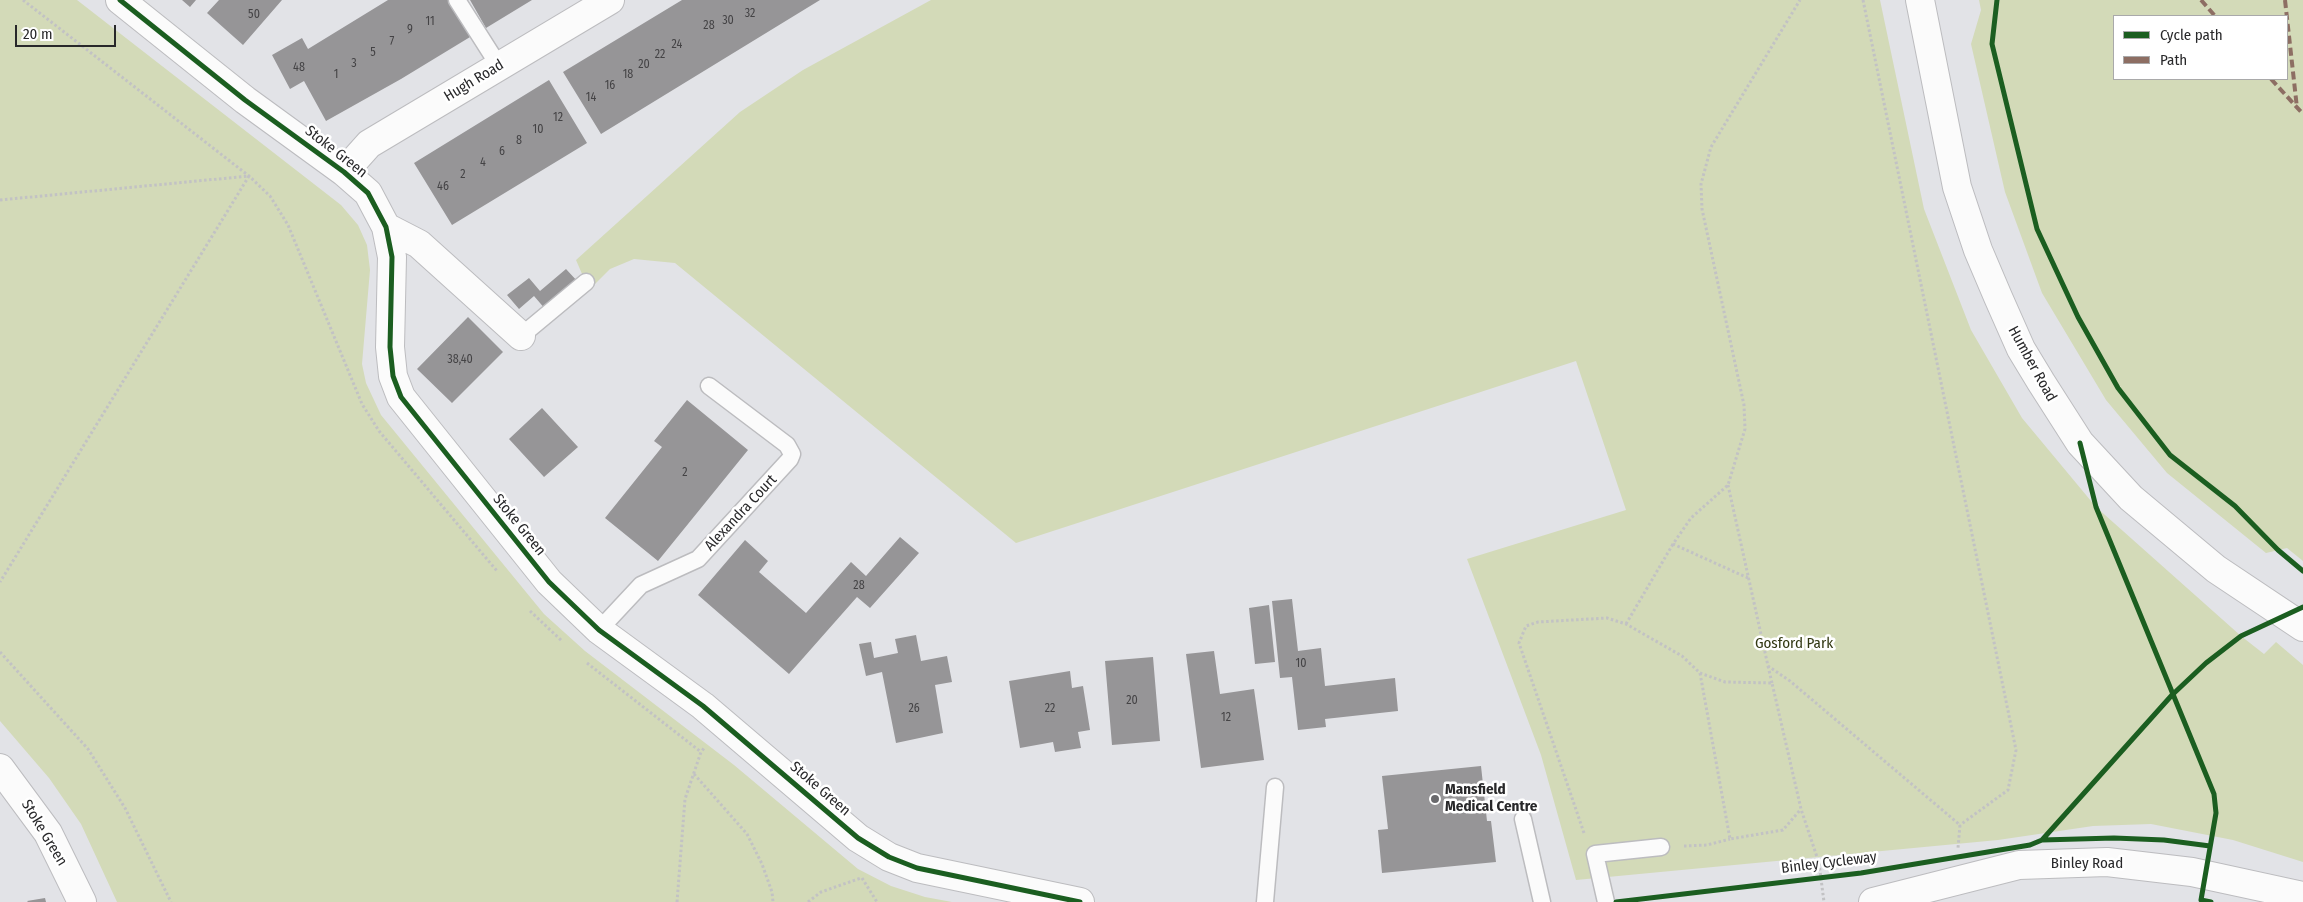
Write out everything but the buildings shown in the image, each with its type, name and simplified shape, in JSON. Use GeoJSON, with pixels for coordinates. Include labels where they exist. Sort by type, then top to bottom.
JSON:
{"type":"FeatureCollection","features":[{"type":"Feature","properties":{"kind":"street","name":"Stoke Green"},"geometry":{"type":"LineString","coordinates":[[120,0],[245,100],[344,172],[368,193],[386,227],[392,257],[392,366],[393,376],[401,397],[548,582],[599,630],[726,724],[858,838],[889,857],[917,868],[1080,902]]}},
{"type":"Feature","properties":{"kind":"street","name":"Hugh Road"},"geometry":{"type":"LineString","coordinates":[[344,172],[370,144],[610,0]]}},
{"type":"Feature","properties":{"kind":"street","name":"Humber Road"},"geometry":{"type":"LineString","coordinates":[[1920,0],[1957,187],[1978,250],[2020,349],[2040,382],[2080,443],[2131,498],[2216,569],[2303,627]]}},
{"type":"Feature","properties":{"kind":"street"},"geometry":{"type":"LineString","coordinates":[[386,227],[419,244],[521,336]]}},
{"type":"Feature","properties":{"kind":"street","name":"Stoke Green"},"geometry":{"type":"LineString","coordinates":[[0,768],[48,833],[82,902]]}},
{"type":"Feature","properties":{"kind":"street","name":"Binley Road"},"geometry":{"type":"LineString","coordinates":[[1873,902],[2019,865],[2107,862],[2192,872],[2303,896]]}},
{"type":"Feature","properties":{"kind":"lane"},"geometry":{"type":"LineString","coordinates":[[458,0],[499,66]]}},
{"type":"Feature","properties":{"kind":"lane"},"geometry":{"type":"LineString","coordinates":[[521,336],[586,282]]}},
{"type":"Feature","properties":{"kind":"lane","name":"Alexandra Court"},"geometry":{"type":"LineString","coordinates":[[599,630],[641,585],[698,559],[790,459],[792,454],[786,445],[709,386]]}},
{"type":"Feature","properties":{"kind":"lane"},"geometry":{"type":"LineString","coordinates":[[1265,902],[1275,786]]}},
{"type":"Feature","properties":{"kind":"lane"},"geometry":{"type":"LineString","coordinates":[[1523,819],[1542,902]]}},
{"type":"Feature","properties":{"kind":"lane"},"geometry":{"type":"LineString","coordinates":[[1606,902],[1596,854],[1661,847]]}},
{"type":"Feature","properties":{"kind":"path"},"geometry":{"type":"LineString","coordinates":[[1800,0],[1711,148],[1701,184],[1702,210],[1744,405],[1746,429],[1728,485],[1801,809],[1822,877],[1824,902]]}},
{"type":"Feature","properties":{"kind":"path"},"geometry":{"type":"LineString","coordinates":[[1863,0],[2016,750],[2008,790],[1960,825],[1958,850]]}},
{"type":"Feature","properties":{"kind":"path"},"geometry":{"type":"LineString","coordinates":[[0,200],[249,176],[0,582]]}},
{"type":"Feature","properties":{"kind":"path"},"geometry":{"type":"LineString","coordinates":[[1626,624],[1673,544],[1691,518],[1728,485]]}},
{"type":"Feature","properties":{"kind":"path"},"geometry":{"type":"LineString","coordinates":[[1673,544],[1748,578]]}},
{"type":"Feature","properties":{"kind":"path"},"geometry":{"type":"LineString","coordinates":[[1596,854],[1580,826],[1519,643],[1526,626],[1538,622],[1607,618],[1626,624],[1682,656],[1700,673],[1725,682],[1772,683]]}},
{"type":"Feature","properties":{"kind":"path"},"geometry":{"type":"LineString","coordinates":[[0,652],[88,749],[125,808],[171,902]]}},
{"type":"Feature","properties":{"kind":"path"},"geometry":{"type":"LineString","coordinates":[[1768,666],[1790,681],[1960,825]]}},
{"type":"Feature","properties":{"kind":"path"},"geometry":{"type":"LineString","coordinates":[[1700,673],[1730,839]]}},
{"type":"Feature","properties":{"kind":"path"},"geometry":{"type":"LineString","coordinates":[[677,902],[685,798],[701,752],[726,724]]}},
{"type":"Feature","properties":{"kind":"path"},"geometry":{"type":"LineString","coordinates":[[693,774],[747,834],[762,864],[772,892],[773,902]]}},
{"type":"Feature","properties":{"kind":"path"},"geometry":{"type":"LineString","coordinates":[[1661,847],[1707,844],[1783,830],[1801,809]]}},
{"type":"Feature","properties":{"kind":"path"},"geometry":{"type":"LineString","coordinates":[[808,902],[821,892],[876,872],[889,857]]}},
{"type":"Feature","properties":{"kind":"path"},"geometry":{"type":"LineString","coordinates":[[861,878],[877,902]]}},
{"type":"Feature","properties":{"kind":"green space"},"geometry":{"type":"Polygon","coordinates":[[[0,0],[77,0],[341,205],[358,225],[367,245],[370,270],[362,364],[366,383],[381,415],[544,614],[585,651],[734,765],[858,869],[891,886],[925,897],[952,902],[117,902],[81,824],[49,778],[0,721],[0,0]]]}},
{"type":"Feature","properties":{"kind":"green space","name":"Gosford Park"},"geometry":{"type":"Polygon","coordinates":[[[931,0],[1880,0],[1924,209],[1971,330],[2022,418],[2096,507],[2241,636],[2264,654],[2276,642],[2303,665],[2303,862],[2233,840],[2151,824],[2093,826],[1998,840],[1576,880],[1541,755],[1467,559],[1626,510],[1576,361],[1016,543],[675,263],[634,259],[610,269],[589,290],[576,260],[740,112],[803,70],[931,0]]]}},
{"type":"Feature","properties":{"kind":"green space"},"geometry":{"type":"Polygon","coordinates":[[[1979,0],[2303,0],[2303,561],[2287,548],[2266,553],[2167,473],[2106,400],[2042,293],[2005,192],[1971,44],[1981,10],[1979,0]]]}},
{"type":"Feature","properties":{"kind":"marked path"},"geometry":{"type":"LineString","coordinates":[[2201,0],[2214,15]]}},
{"type":"Feature","properties":{"kind":"marked path"},"geometry":{"type":"LineString","coordinates":[[2285,0],[2287,15]]}},
{"type":"Feature","properties":{"kind":"marked path"},"geometry":{"type":"LineString","coordinates":[[2288,27],[2297,108]]}},
{"type":"Feature","properties":{"kind":"marked path"},"geometry":{"type":"LineString","coordinates":[[2272,80],[2303,114]]}},
{"type":"Feature","properties":{"kind":"cycle path"},"geometry":{"type":"LineString","coordinates":[[120,0],[245,100],[344,172],[368,193],[386,227],[392,257],[390,347],[393,376],[401,397],[549,582],[599,630],[703,706],[858,838],[889,857],[917,868],[1080,902]]}},
{"type":"Feature","properties":{"kind":"cycle path"},"geometry":{"type":"LineString","coordinates":[[1997,0],[1992,44],[2037,229],[2078,317],[2118,388],[2170,455],[2235,506],[2278,550],[2303,571]]}},
{"type":"Feature","properties":{"kind":"cycle path"},"geometry":{"type":"LineString","coordinates":[[2080,443],[2096,507],[2214,794],[2216,813],[2201,900],[2211,902]]}},
{"type":"Feature","properties":{"kind":"cycle path","name":"Binley Cycleway"},"geometry":{"type":"LineString","coordinates":[[1616,902],[1861,873],[2030,845],[2042,840],[2172,695],[2206,663],[2241,636],[2303,607]]}},
{"type":"Feature","properties":{"kind":"cycle path"},"geometry":{"type":"LineString","coordinates":[[2042,840],[2114,838],[2164,840],[2210,846]]}},
{"type":"Feature","properties":{"kind":"place","name":"Mansfield Medical Centre"},"geometry":{"type":"Point","coordinates":[1435,799]}}]}
